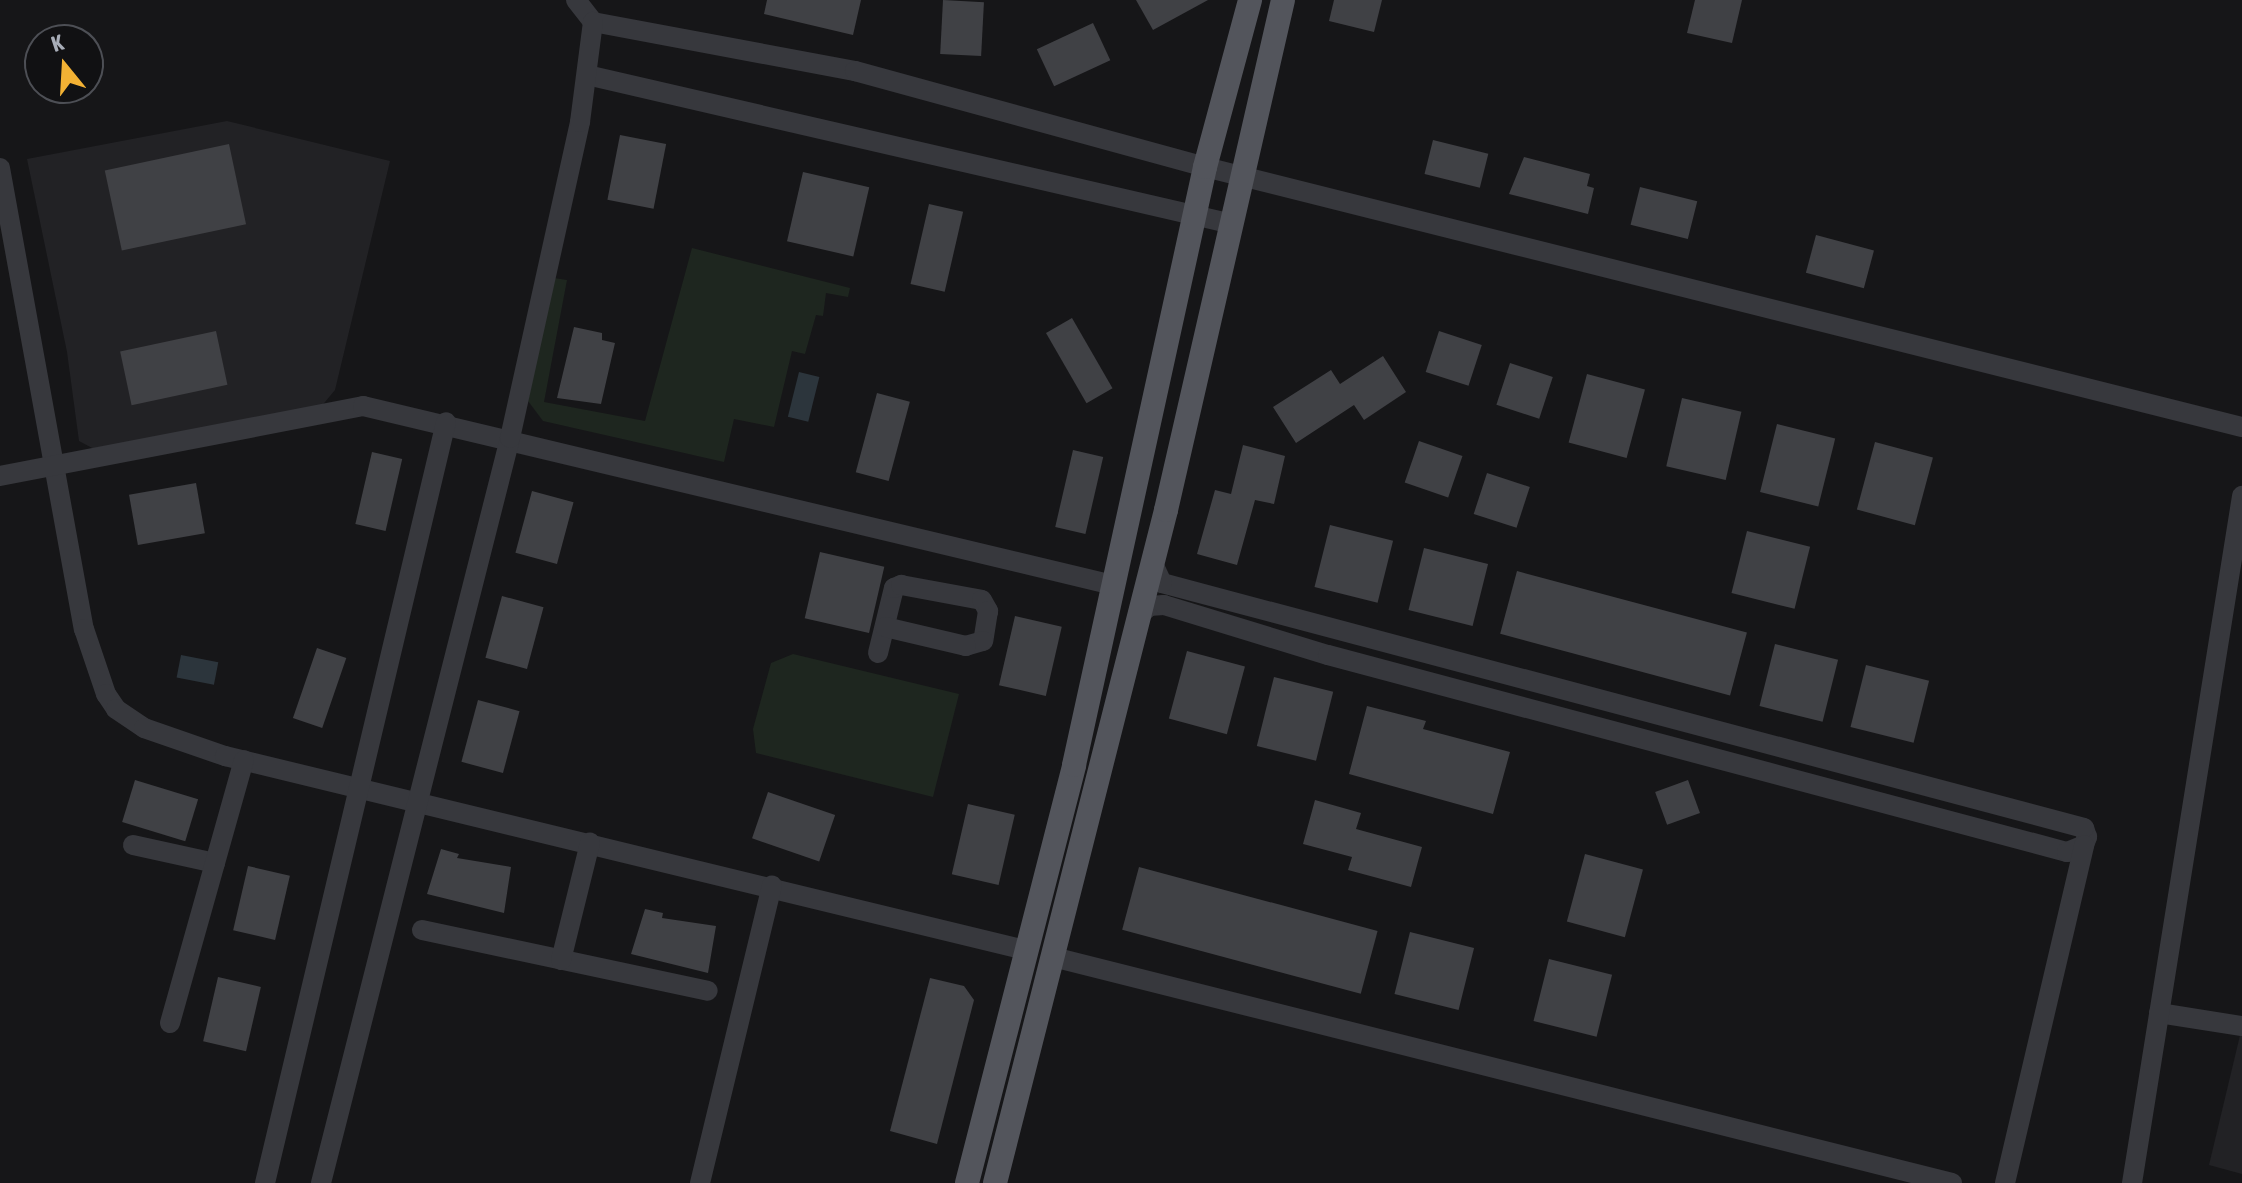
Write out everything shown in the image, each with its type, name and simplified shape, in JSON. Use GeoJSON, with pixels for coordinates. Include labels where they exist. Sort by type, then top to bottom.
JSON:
{"type":"FeatureCollection","features":[{"type":"Feature","properties":{"kind":"main road"},"geometry":{"type":"LineString","coordinates":[[967,1183],[1074,765],[1205,167],[1250,0]]}},
{"type":"Feature","properties":{"kind":"main road"},"geometry":{"type":"LineString","coordinates":[[995,1183],[1153,564],[1228,223],[1283,0]]}},
{"type":"Feature","properties":{"kind":"street"},"geometry":{"type":"LineString","coordinates":[[576,0],[593,22],[855,71],[1205,167],[2242,427]]}},
{"type":"Feature","properties":{"kind":"street"},"geometry":{"type":"LineString","coordinates":[[321,1183],[510,438],[587,75],[593,22]]}},
{"type":"Feature","properties":{"kind":"street"},"geometry":{"type":"LineString","coordinates":[[587,75],[1228,223]]}},
{"type":"Feature","properties":{"kind":"street"},"geometry":{"type":"LineString","coordinates":[[0,168],[84,629],[106,694],[116,709],[144,728],[244,760],[1025,950]]}},
{"type":"Feature","properties":{"kind":"street"},"geometry":{"type":"LineString","coordinates":[[0,476],[363,406],[446,422],[1113,585]]}},
{"type":"Feature","properties":{"kind":"street"},"geometry":{"type":"LineString","coordinates":[[265,1183],[446,422]]}},
{"type":"Feature","properties":{"kind":"street"},"geometry":{"type":"LineString","coordinates":[[2132,1183],[2242,496]]}},
{"type":"Feature","properties":{"kind":"street"},"geometry":{"type":"LineString","coordinates":[[1153,564],[1162,583],[2084,828],[2084,845],[2005,1183]]}},
{"type":"Feature","properties":{"kind":"street"},"geometry":{"type":"LineString","coordinates":[[878,653],[894,588],[905,584],[982,600],[988,611],[983,641],[966,646],[885,627]]}},
{"type":"Feature","properties":{"kind":"street"},"geometry":{"type":"LineString","coordinates":[[1139,616],[1149,606],[1164,605],[1328,655],[2067,852],[2084,845]]}},
{"type":"Feature","properties":{"kind":"street"},"geometry":{"type":"LineString","coordinates":[[170,1023],[244,760]]}},
{"type":"Feature","properties":{"kind":"street"},"geometry":{"type":"LineString","coordinates":[[561,960],[590,843]]}},
{"type":"Feature","properties":{"kind":"street"},"geometry":{"type":"LineString","coordinates":[[133,845],[215,863]]}},
{"type":"Feature","properties":{"kind":"street"},"geometry":{"type":"LineString","coordinates":[[700,1183],[772,886]]}},
{"type":"Feature","properties":{"kind":"street"},"geometry":{"type":"LineString","coordinates":[[422,930],[708,991]]}},
{"type":"Feature","properties":{"kind":"street"},"geometry":{"type":"LineString","coordinates":[[1053,957],[1952,1183]]}},
{"type":"Feature","properties":{"kind":"street"},"geometry":{"type":"LineString","coordinates":[[2159,1013],[2242,1026]]}},
{"type":"Feature","properties":{"kind":"shaded area"},"geometry":{"type":"Polygon","coordinates":[[[227,121],[390,161],[335,390],[320,408],[96,450],[79,441],[67,352],[27,159],[227,121]]]}},
{"type":"Feature","properties":{"kind":"shaded area"},"geometry":{"type":"Polygon","coordinates":[[[692,248],[850,288],[848,297],[826,293],[823,316],[816,315],[805,354],[792,351],[774,427],[734,419],[724,462],[543,421],[528,401],[554,278],[567,280],[544,402],[645,421],[692,248]]]}},
{"type":"Feature","properties":{"kind":"shaded area"},"geometry":{"type":"Polygon","coordinates":[[[799,372],[819,377],[808,422],[788,417],[799,372]]]}},
{"type":"Feature","properties":{"kind":"shaded area"},"geometry":{"type":"Polygon","coordinates":[[[793,654],[959,694],[933,797],[756,753],[753,729],[771,663],[793,654]]]}},
{"type":"Feature","properties":{"kind":"shaded area"},"geometry":{"type":"Polygon","coordinates":[[[181,655],[218,662],[214,685],[177,678],[181,655]]]}},
{"type":"Feature","properties":{"kind":"shaded area"},"geometry":{"type":"Polygon","coordinates":[[[2242,1027],[2242,1174],[2209,1165],[2242,1027]]]}},
{"type":"Feature","properties":{"kind":"building"},"geometry":{"type":"Polygon","coordinates":[[[767,0],[861,0],[853,35],[764,14],[767,0]]]}},
{"type":"Feature","properties":{"kind":"building"},"geometry":{"type":"Polygon","coordinates":[[[943,0],[984,2],[981,56],[940,54],[943,0]]]}},
{"type":"Feature","properties":{"kind":"building"},"geometry":{"type":"Polygon","coordinates":[[[1136,0],[1208,0],[1153,30],[1136,0]]]}},
{"type":"Feature","properties":{"kind":"building"},"geometry":{"type":"Polygon","coordinates":[[[1334,0],[1382,0],[1374,32],[1329,21],[1334,0]]]}},
{"type":"Feature","properties":{"kind":"building"},"geometry":{"type":"Polygon","coordinates":[[[1695,0],[1742,0],[1732,43],[1687,33],[1695,0]]]}},
{"type":"Feature","properties":{"kind":"building"},"geometry":{"type":"Polygon","coordinates":[[[1093,23],[1110,60],[1054,86],[1037,49],[1093,23]]]}},
{"type":"Feature","properties":{"kind":"building"},"geometry":{"type":"Polygon","coordinates":[[[620,135],[666,144],[654,209],[607,200],[620,135]]]}},
{"type":"Feature","properties":{"kind":"building"},"geometry":{"type":"Polygon","coordinates":[[[1433,140],[1488,154],[1480,188],[1425,174],[1433,140]]]}},
{"type":"Feature","properties":{"kind":"building"},"geometry":{"type":"Polygon","coordinates":[[[229,144],[246,224],[122,251],[105,170],[229,144]]]}},
{"type":"Feature","properties":{"kind":"building"},"geometry":{"type":"Polygon","coordinates":[[[1524,157],[1590,174],[1587,186],[1594,188],[1588,214],[1509,194],[1524,157]]]}},
{"type":"Feature","properties":{"kind":"building"},"geometry":{"type":"Polygon","coordinates":[[[803,172],[869,187],[853,256],[787,241],[803,172]]]}},
{"type":"Feature","properties":{"kind":"building"},"geometry":{"type":"Polygon","coordinates":[[[1640,187],[1697,201],[1688,239],[1631,225],[1640,187]]]}},
{"type":"Feature","properties":{"kind":"building"},"geometry":{"type":"Polygon","coordinates":[[[929,204],[963,212],[945,292],[911,284],[929,204]]]}},
{"type":"Feature","properties":{"kind":"building"},"geometry":{"type":"Polygon","coordinates":[[[1816,235],[1874,251],[1864,288],[1806,273],[1816,235]]]}},
{"type":"Feature","properties":{"kind":"building"},"geometry":{"type":"Polygon","coordinates":[[[1072,318],[1112,388],[1087,403],[1046,333],[1072,318]]]}},
{"type":"Feature","properties":{"kind":"building"},"geometry":{"type":"Polygon","coordinates":[[[574,327],[602,333],[602,340],[615,343],[601,404],[557,398],[574,327]]]}},
{"type":"Feature","properties":{"kind":"building"},"geometry":{"type":"Polygon","coordinates":[[[216,331],[227,385],[132,405],[120,351],[216,331]]]}},
{"type":"Feature","properties":{"kind":"building"},"geometry":{"type":"Polygon","coordinates":[[[1439,331],[1482,345],[1469,386],[1426,372],[1439,331]]]}},
{"type":"Feature","properties":{"kind":"building"},"geometry":{"type":"Polygon","coordinates":[[[1383,356],[1406,392],[1364,420],[1354,405],[1296,443],[1273,407],[1331,370],[1340,384],[1383,356]]]}},
{"type":"Feature","properties":{"kind":"building"},"geometry":{"type":"Polygon","coordinates":[[[1510,363],[1553,377],[1539,419],[1496,405],[1510,363]]]}},
{"type":"Feature","properties":{"kind":"building"},"geometry":{"type":"Polygon","coordinates":[[[1587,374],[1645,390],[1627,458],[1569,443],[1587,374]]]}},
{"type":"Feature","properties":{"kind":"building"},"geometry":{"type":"Polygon","coordinates":[[[877,393],[910,402],[889,481],[856,472],[877,393]]]}},
{"type":"Feature","properties":{"kind":"building"},"geometry":{"type":"Polygon","coordinates":[[[1682,398],[1741,412],[1726,480],[1666,466],[1682,398]]]}},
{"type":"Feature","properties":{"kind":"building"},"geometry":{"type":"Polygon","coordinates":[[[1777,424],[1835,439],[1818,506],[1760,492],[1777,424]]]}},
{"type":"Feature","properties":{"kind":"building"},"geometry":{"type":"Polygon","coordinates":[[[1419,441],[1462,456],[1448,498],[1405,483],[1419,441]]]}},
{"type":"Feature","properties":{"kind":"building"},"geometry":{"type":"Polygon","coordinates":[[[1875,442],[1933,458],[1915,525],[1857,510],[1875,442]]]}},
{"type":"Feature","properties":{"kind":"building"},"geometry":{"type":"Polygon","coordinates":[[[1243,445],[1285,456],[1274,504],[1255,500],[1237,565],[1197,554],[1215,490],[1231,494],[1243,445]]]}},
{"type":"Feature","properties":{"kind":"building"},"geometry":{"type":"Polygon","coordinates":[[[1073,450],[1103,457],[1085,534],[1055,527],[1073,450]]]}},
{"type":"Feature","properties":{"kind":"building"},"geometry":{"type":"Polygon","coordinates":[[[372,452],[402,459],[386,531],[355,524],[372,452]]]}},
{"type":"Feature","properties":{"kind":"building"},"geometry":{"type":"Polygon","coordinates":[[[1487,473],[1530,487],[1517,528],[1474,514],[1487,473]]]}},
{"type":"Feature","properties":{"kind":"building"},"geometry":{"type":"Polygon","coordinates":[[[196,483],[205,533],[138,545],[129,495],[196,483]]]}},
{"type":"Feature","properties":{"kind":"building"},"geometry":{"type":"Polygon","coordinates":[[[532,491],[574,502],[557,564],[515,553],[532,491]]]}},
{"type":"Feature","properties":{"kind":"building"},"geometry":{"type":"Polygon","coordinates":[[[1330,525],[1393,541],[1378,603],[1315,587],[1330,525]]]}},
{"type":"Feature","properties":{"kind":"building"},"geometry":{"type":"Polygon","coordinates":[[[1747,531],[1810,547],[1795,609],[1732,593],[1747,531]]]}},
{"type":"Feature","properties":{"kind":"building"},"geometry":{"type":"Polygon","coordinates":[[[1424,548],[1488,564],[1473,626],[1409,610],[1424,548]]]}},
{"type":"Feature","properties":{"kind":"building"},"geometry":{"type":"Polygon","coordinates":[[[820,552],[884,567],[869,633],[805,618],[820,552]]]}},
{"type":"Feature","properties":{"kind":"building"},"geometry":{"type":"Polygon","coordinates":[[[1517,571],[1747,633],[1730,695],[1500,634],[1517,571]]]}},
{"type":"Feature","properties":{"kind":"building"},"geometry":{"type":"Polygon","coordinates":[[[502,596],[544,607],[527,669],[485,658],[502,596]]]}},
{"type":"Feature","properties":{"kind":"building"},"geometry":{"type":"Polygon","coordinates":[[[1015,616],[1062,627],[1046,696],[999,685],[1015,616]]]}},
{"type":"Feature","properties":{"kind":"building"},"geometry":{"type":"Polygon","coordinates":[[[1775,644],[1838,660],[1823,722],[1760,706],[1775,644]]]}},
{"type":"Feature","properties":{"kind":"building"},"geometry":{"type":"Polygon","coordinates":[[[317,648],[346,658],[322,728],[293,718],[317,648]]]}},
{"type":"Feature","properties":{"kind":"building"},"geometry":{"type":"Polygon","coordinates":[[[1187,651],[1245,667],[1227,734],[1169,719],[1187,651]]]}},
{"type":"Feature","properties":{"kind":"building"},"geometry":{"type":"Polygon","coordinates":[[[1866,665],[1929,681],[1914,743],[1851,727],[1866,665]]]}},
{"type":"Feature","properties":{"kind":"building"},"geometry":{"type":"Polygon","coordinates":[[[1274,677],[1333,692],[1316,761],[1257,746],[1274,677]]]}},
{"type":"Feature","properties":{"kind":"building"},"geometry":{"type":"Polygon","coordinates":[[[478,700],[520,711],[503,773],[461,762],[478,700]]]}},
{"type":"Feature","properties":{"kind":"building"},"geometry":{"type":"Polygon","coordinates":[[[1367,706],[1426,721],[1423,729],[1510,752],[1493,814],[1349,774],[1367,706]]]}},
{"type":"Feature","properties":{"kind":"building"},"geometry":{"type":"Polygon","coordinates":[[[135,780],[198,799],[185,841],[122,822],[135,780]]]}},
{"type":"Feature","properties":{"kind":"building"},"geometry":{"type":"Polygon","coordinates":[[[1688,780],[1700,813],[1667,825],[1655,792],[1688,780]]]}},
{"type":"Feature","properties":{"kind":"building"},"geometry":{"type":"Polygon","coordinates":[[[768,792],[835,815],[819,861],[752,838],[768,792]]]}},
{"type":"Feature","properties":{"kind":"building"},"geometry":{"type":"Polygon","coordinates":[[[1315,800],[1361,813],[1356,829],[1422,847],[1411,887],[1348,870],[1352,857],[1303,844],[1315,800]]]}},
{"type":"Feature","properties":{"kind":"building"},"geometry":{"type":"Polygon","coordinates":[[[968,804],[1015,815],[999,885],[952,874],[968,804]]]}},
{"type":"Feature","properties":{"kind":"building"},"geometry":{"type":"Polygon","coordinates":[[[441,849],[459,854],[457,858],[511,867],[504,913],[427,894],[441,849]]]}},
{"type":"Feature","properties":{"kind":"building"},"geometry":{"type":"Polygon","coordinates":[[[1585,854],[1643,870],[1625,937],[1567,922],[1585,854]]]}},
{"type":"Feature","properties":{"kind":"building"},"geometry":{"type":"Polygon","coordinates":[[[248,866],[290,876],[275,940],[233,930],[248,866]]]}},
{"type":"Feature","properties":{"kind":"building"},"geometry":{"type":"Polygon","coordinates":[[[1139,867],[1378,931],[1361,994],[1122,930],[1139,867]]]}},
{"type":"Feature","properties":{"kind":"building"},"geometry":{"type":"Polygon","coordinates":[[[645,909],[663,913],[662,918],[716,926],[708,973],[631,954],[645,909]]]}},
{"type":"Feature","properties":{"kind":"building"},"geometry":{"type":"Polygon","coordinates":[[[1410,932],[1474,948],[1459,1010],[1395,994],[1410,932]]]}},
{"type":"Feature","properties":{"kind":"building"},"geometry":{"type":"Polygon","coordinates":[[[1549,959],[1612,975],[1597,1037],[1534,1021],[1549,959]]]}},
{"type":"Feature","properties":{"kind":"building"},"geometry":{"type":"Polygon","coordinates":[[[218,977],[261,987],[246,1051],[203,1041],[218,977]]]}},
{"type":"Feature","properties":{"kind":"building"},"geometry":{"type":"Polygon","coordinates":[[[930,978],[964,986],[974,1000],[937,1144],[890,1131],[930,978]]]}}]}
